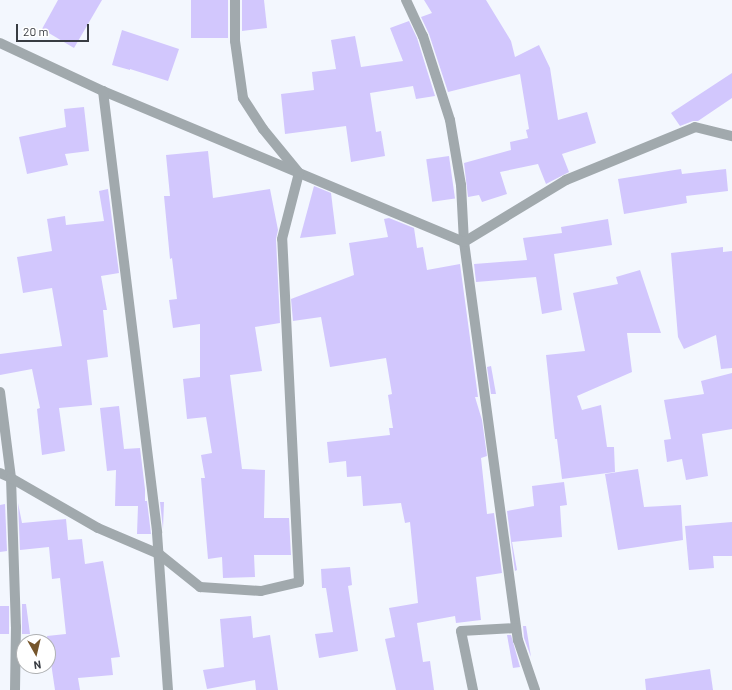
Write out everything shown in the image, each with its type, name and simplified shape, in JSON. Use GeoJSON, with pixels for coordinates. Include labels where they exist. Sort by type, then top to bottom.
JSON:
{"type":"FeatureCollection","features":[{"type":"Feature","properties":{"kind":"street"},"geometry":{"type":"LineString","coordinates":[[235,0],[235,41],[243,98],[263,129],[299,173]]}},
{"type":"Feature","properties":{"kind":"street"},"geometry":{"type":"LineString","coordinates":[[406,0],[422,36],[450,120],[461,185],[464,242],[516,628],[518,640],[535,690]]}},
{"type":"Feature","properties":{"kind":"street"},"geometry":{"type":"LineString","coordinates":[[0,44],[104,91],[464,242]]}},
{"type":"Feature","properties":{"kind":"street"},"geometry":{"type":"LineString","coordinates":[[104,91],[159,554],[168,690]]}},
{"type":"Feature","properties":{"kind":"street"},"geometry":{"type":"LineString","coordinates":[[464,242],[566,180],[695,127],[732,136]]}},
{"type":"Feature","properties":{"kind":"street"},"geometry":{"type":"LineString","coordinates":[[0,473],[98,528],[159,554],[200,587],[261,591],[299,582],[282,239],[299,173]]}},
{"type":"Feature","properties":{"kind":"street"},"geometry":{"type":"LineString","coordinates":[[0,392],[11,478],[16,627],[15,690]]}},
{"type":"Feature","properties":{"kind":"street"},"geometry":{"type":"LineString","coordinates":[[473,690],[462,631],[516,628]]}},
{"type":"Feature","properties":{"kind":"building"},"geometry":{"type":"Polygon","coordinates":[[[58,0],[102,0],[74,48],[42,29],[58,0]]]}},
{"type":"Feature","properties":{"kind":"building"},"geometry":{"type":"Polygon","coordinates":[[[191,0],[228,0],[228,38],[191,38],[191,0]]]}},
{"type":"Feature","properties":{"kind":"building"},"geometry":{"type":"Polygon","coordinates":[[[242,0],[264,0],[267,28],[242,31],[242,0]]]}},
{"type":"Feature","properties":{"kind":"building"},"geometry":{"type":"Polygon","coordinates":[[[424,0],[486,0],[511,41],[515,57],[539,45],[550,68],[558,120],[587,112],[596,143],[562,154],[569,172],[546,184],[538,164],[500,172],[507,194],[482,202],[479,195],[468,197],[464,163],[511,150],[510,142],[528,138],[526,130],[529,129],[520,74],[448,92],[429,34],[421,17],[432,13],[424,0]]]}},
{"type":"Feature","properties":{"kind":"building"},"geometry":{"type":"Polygon","coordinates":[[[409,21],[417,38],[435,96],[416,99],[413,86],[370,93],[376,132],[381,131],[385,156],[351,162],[346,126],[285,134],[281,94],[314,90],[312,72],[336,69],[331,40],[355,36],[361,67],[403,61],[390,28],[409,21]]]}},
{"type":"Feature","properties":{"kind":"building"},"geometry":{"type":"Polygon","coordinates":[[[122,30],[179,49],[168,81],[112,65],[122,30]]]}},
{"type":"Feature","properties":{"kind":"building"},"geometry":{"type":"Polygon","coordinates":[[[732,73],[732,98],[698,121],[693,121],[680,126],[671,113],[732,73]]]}},
{"type":"Feature","properties":{"kind":"building"},"geometry":{"type":"Polygon","coordinates":[[[84,107],[89,151],[65,154],[68,165],[27,174],[19,137],[66,127],[64,109],[84,107]]]}},
{"type":"Feature","properties":{"kind":"building"},"geometry":{"type":"Polygon","coordinates":[[[208,151],[213,198],[270,189],[278,230],[276,239],[280,323],[255,327],[262,371],[230,375],[242,469],[265,470],[264,518],[289,518],[291,555],[254,555],[255,577],[223,578],[222,557],[208,559],[201,478],[205,478],[201,455],[212,453],[206,417],[187,419],[183,379],[200,377],[200,324],[173,328],[169,300],[177,299],[172,258],[170,259],[164,196],[170,196],[166,155],[208,151]]]}},
{"type":"Feature","properties":{"kind":"building"},"geometry":{"type":"Polygon","coordinates":[[[449,156],[455,199],[432,202],[426,159],[449,156]]]}},
{"type":"Feature","properties":{"kind":"building"},"geometry":{"type":"Polygon","coordinates":[[[681,169],[682,174],[726,169],[728,191],[686,196],[687,203],[624,214],[618,179],[681,169]]]}},
{"type":"Feature","properties":{"kind":"building"},"geometry":{"type":"Polygon","coordinates":[[[314,186],[331,193],[336,234],[300,238],[314,186]]]}},
{"type":"Feature","properties":{"kind":"building"},"geometry":{"type":"Polygon","coordinates":[[[108,189],[119,273],[101,276],[107,310],[103,310],[108,357],[87,360],[92,405],[59,408],[65,451],[42,455],[37,409],[40,408],[32,369],[0,375],[0,354],[62,346],[52,288],[23,293],[17,257],[52,251],[47,219],[65,216],[66,225],[104,221],[99,191],[108,189]]]}},
{"type":"Feature","properties":{"kind":"building"},"geometry":{"type":"Polygon","coordinates":[[[389,218],[414,228],[417,248],[423,247],[427,270],[460,264],[478,397],[475,397],[482,420],[487,456],[481,458],[487,514],[494,513],[502,573],[476,577],[481,620],[456,623],[455,616],[417,623],[423,662],[430,661],[434,690],[396,690],[385,639],[395,637],[389,608],[418,603],[410,522],[405,523],[401,503],[363,506],[361,476],[347,477],[346,461],[329,463],[327,442],[390,435],[389,428],[393,428],[388,395],[392,394],[386,358],[330,367],[321,317],[293,321],[291,299],[354,275],[349,243],[388,237],[384,219],[389,218]]]}},
{"type":"Feature","properties":{"kind":"building"},"geometry":{"type":"Polygon","coordinates":[[[608,219],[612,245],[554,254],[562,310],[542,314],[536,277],[476,282],[474,264],[527,260],[523,238],[562,233],[561,227],[608,219]]]}},
{"type":"Feature","properties":{"kind":"building"},"geometry":{"type":"Polygon","coordinates":[[[723,247],[723,252],[732,251],[732,368],[721,369],[716,335],[684,349],[678,337],[671,253],[723,247]]]}},
{"type":"Feature","properties":{"kind":"building"},"geometry":{"type":"Polygon","coordinates":[[[640,270],[661,333],[627,333],[632,372],[577,396],[582,410],[601,405],[607,447],[614,447],[615,472],[562,479],[557,439],[555,439],[546,355],[585,351],[573,293],[618,284],[616,277],[640,270]]]}},
{"type":"Feature","properties":{"kind":"building"},"geometry":{"type":"Polygon","coordinates":[[[491,366],[496,394],[491,394],[487,367],[491,366]]]}},
{"type":"Feature","properties":{"kind":"building"},"geometry":{"type":"Polygon","coordinates":[[[732,373],[732,429],[702,434],[708,476],[686,480],[682,459],[667,462],[664,440],[671,439],[664,400],[704,394],[701,381],[732,373]]]}},
{"type":"Feature","properties":{"kind":"building"},"geometry":{"type":"Polygon","coordinates":[[[119,406],[124,449],[140,448],[145,501],[147,501],[151,534],[137,534],[138,506],[115,506],[116,470],[107,471],[100,408],[119,406]]]}},
{"type":"Feature","properties":{"kind":"building"},"geometry":{"type":"Polygon","coordinates":[[[638,469],[644,507],[681,505],[683,540],[618,550],[605,474],[638,469]]]}},
{"type":"Feature","properties":{"kind":"building"},"geometry":{"type":"Polygon","coordinates":[[[564,482],[567,505],[560,506],[562,537],[512,542],[517,570],[515,571],[507,511],[534,506],[532,486],[564,482]]]}},
{"type":"Feature","properties":{"kind":"building"},"geometry":{"type":"Polygon","coordinates":[[[160,502],[164,502],[163,529],[160,502]]]}},
{"type":"Feature","properties":{"kind":"building"},"geometry":{"type":"Polygon","coordinates":[[[18,503],[22,523],[66,519],[68,540],[82,539],[85,564],[103,561],[120,657],[111,658],[113,675],[78,678],[80,690],[55,690],[53,674],[56,674],[56,635],[66,634],[60,578],[52,579],[49,547],[20,550],[18,503]]]}},
{"type":"Feature","properties":{"kind":"building"},"geometry":{"type":"Polygon","coordinates":[[[5,504],[7,551],[0,552],[0,505],[5,504]]]}},
{"type":"Feature","properties":{"kind":"building"},"geometry":{"type":"Polygon","coordinates":[[[732,522],[732,556],[713,556],[714,568],[689,570],[685,526],[732,522]]]}},
{"type":"Feature","properties":{"kind":"building"},"geometry":{"type":"Polygon","coordinates":[[[350,567],[352,585],[348,586],[358,651],[319,658],[315,634],[333,632],[326,588],[322,588],[321,569],[350,567]]]}},
{"type":"Feature","properties":{"kind":"building"},"geometry":{"type":"Polygon","coordinates":[[[22,604],[26,604],[30,634],[22,634],[22,604]]]}},
{"type":"Feature","properties":{"kind":"building"},"geometry":{"type":"Polygon","coordinates":[[[0,606],[9,606],[9,634],[0,634],[0,606]]]}},
{"type":"Feature","properties":{"kind":"building"},"geometry":{"type":"Polygon","coordinates":[[[251,616],[253,638],[270,635],[278,690],[256,690],[255,680],[207,689],[203,670],[224,667],[220,619],[251,616]]]}},
{"type":"Feature","properties":{"kind":"building"},"geometry":{"type":"Polygon","coordinates":[[[523,626],[526,626],[531,657],[524,638],[523,626]]]}},
{"type":"Feature","properties":{"kind":"building"},"geometry":{"type":"Polygon","coordinates":[[[507,635],[511,635],[520,667],[513,668],[507,635]]]}},
{"type":"Feature","properties":{"kind":"building"},"geometry":{"type":"Polygon","coordinates":[[[710,669],[713,690],[646,690],[645,679],[710,669]]]}}]}
